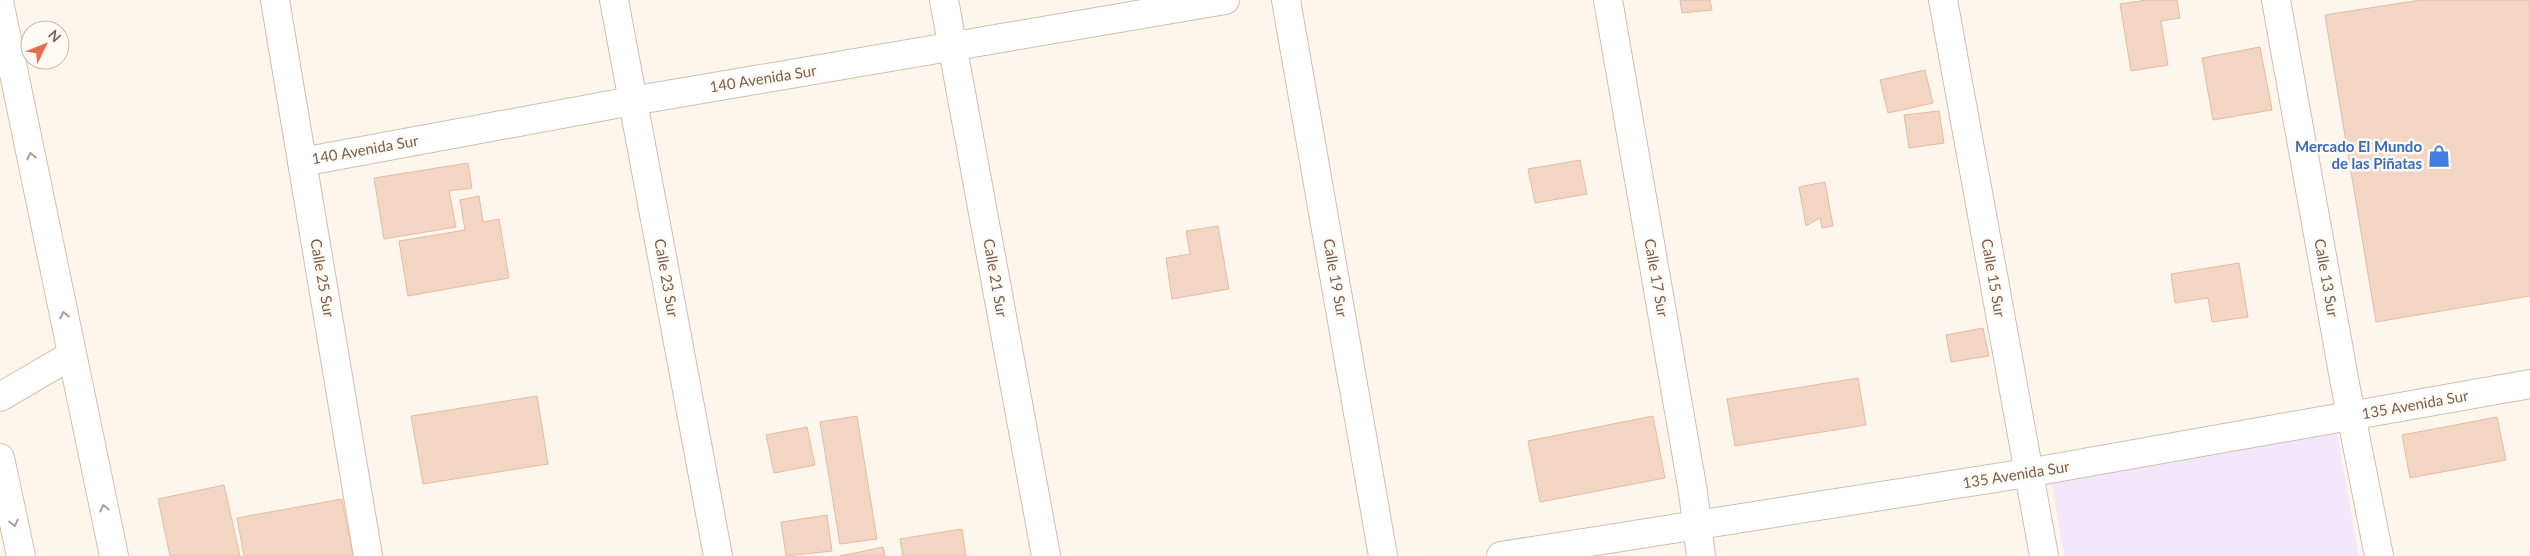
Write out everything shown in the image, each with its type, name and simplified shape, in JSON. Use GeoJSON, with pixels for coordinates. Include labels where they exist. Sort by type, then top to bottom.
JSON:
{"type":"FeatureCollection","features":[{"type":"Feature","properties":{"kind":"street","name":"Calle 25 Sur"},"geometry":{"type":"LineString","coordinates":[[275,0],[368,556]]}},
{"type":"Feature","properties":{"kind":"street","name":"Calle 23 Sur"},"geometry":{"type":"LineString","coordinates":[[614,0],[718,556]]}},
{"type":"Feature","properties":{"kind":"street","name":"Calle 21 Sur"},"geometry":{"type":"LineString","coordinates":[[944,0],[1046,556]]}},
{"type":"Feature","properties":{"kind":"street","name":"140 Avenida Sur"},"geometry":{"type":"LineString","coordinates":[[302,162],[632,101],[953,48],[1225,0]]}},
{"type":"Feature","properties":{"kind":"street","name":"Calle 19 Sur"},"geometry":{"type":"LineString","coordinates":[[1286,0],[1383,556]]}},
{"type":"Feature","properties":{"kind":"street","name":"Calle 17 Sur"},"geometry":{"type":"LineString","coordinates":[[1608,0],[1698,524],[1701,556]]}},
{"type":"Feature","properties":{"kind":"street","name":"Calle 15 Sur"},"geometry":{"type":"LineString","coordinates":[[1943,0],[2044,556]]}},
{"type":"Feature","properties":{"kind":"street","name":"Calle 13 Sur"},"geometry":{"type":"LineString","coordinates":[[2276,0],[2351,416],[2379,556]]}},
{"type":"Feature","properties":{"kind":"street"},"geometry":{"type":"LineString","coordinates":[[0,6],[114,556]]}},
{"type":"Feature","properties":{"kind":"street"},"geometry":{"type":"LineString","coordinates":[[0,397],[72,355]]}},
{"type":"Feature","properties":{"kind":"street","name":"135 Avenida Sur"},"geometry":{"type":"LineString","coordinates":[[1501,556],[2028,473],[2530,384]]}},
{"type":"Feature","properties":{"kind":"street"},"geometry":{"type":"LineString","coordinates":[[0,458],[21,556]]}},
{"type":"Feature","properties":{"kind":"shaded area"},"geometry":{"type":"Polygon","coordinates":[[[2337,432],[2359,556],[2064,556],[2051,480],[2337,432]]]}},
{"type":"Feature","properties":{"kind":"building"},"geometry":{"type":"Polygon","coordinates":[[[1680,0],[1710,0],[1712,10],[1682,13],[1680,0]]]}},
{"type":"Feature","properties":{"kind":"building"},"geometry":{"type":"Polygon","coordinates":[[[2147,0],[2177,0],[2180,18],[2161,21],[2168,65],[2131,71],[2120,4],[2147,0]]]}},
{"type":"Feature","properties":{"kind":"building","name":"Mercado El Mundo de las Piñatas"},"geometry":{"type":"Polygon","coordinates":[[[2420,0],[2530,0],[2530,296],[2376,322],[2325,15],[2420,0]]]}},
{"type":"Feature","properties":{"kind":"building"},"geometry":{"type":"Polygon","coordinates":[[[2260,47],[2272,110],[2213,120],[2202,58],[2260,47]]]}},
{"type":"Feature","properties":{"kind":"building"},"geometry":{"type":"Polygon","coordinates":[[[1925,70],[1933,103],[1888,113],[1880,80],[1925,70]]]}},
{"type":"Feature","properties":{"kind":"building"},"geometry":{"type":"Polygon","coordinates":[[[1939,111],[1944,143],[1909,148],[1904,115],[1939,111]]]}},
{"type":"Feature","properties":{"kind":"building"},"geometry":{"type":"Polygon","coordinates":[[[1580,160],[1587,194],[1535,203],[1528,169],[1580,160]]]}},
{"type":"Feature","properties":{"kind":"building"},"geometry":{"type":"Polygon","coordinates":[[[468,163],[472,188],[449,191],[456,227],[384,239],[374,178],[468,163]]]}},
{"type":"Feature","properties":{"kind":"building"},"geometry":{"type":"Polygon","coordinates":[[[1825,182],[1833,226],[1822,228],[1820,218],[1806,226],[1799,187],[1825,182]]]}},
{"type":"Feature","properties":{"kind":"building"},"geometry":{"type":"Polygon","coordinates":[[[479,196],[483,222],[499,219],[509,278],[408,296],[399,241],[465,230],[460,200],[479,196]]]}},
{"type":"Feature","properties":{"kind":"building"},"geometry":{"type":"Polygon","coordinates":[[[1218,226],[1229,289],[1172,299],[1166,258],[1190,254],[1186,231],[1218,226]]]}},
{"type":"Feature","properties":{"kind":"building"},"geometry":{"type":"Polygon","coordinates":[[[2239,263],[2248,317],[2212,322],[2208,298],[2175,303],[2171,274],[2239,263]]]}},
{"type":"Feature","properties":{"kind":"building"},"geometry":{"type":"Polygon","coordinates":[[[1983,328],[1989,356],[1951,362],[1946,335],[1983,328]]]}},
{"type":"Feature","properties":{"kind":"building"},"geometry":{"type":"Polygon","coordinates":[[[1858,378],[1866,425],[1735,446],[1727,399],[1858,378]]]}},
{"type":"Feature","properties":{"kind":"building"},"geometry":{"type":"Polygon","coordinates":[[[537,396],[548,464],[423,484],[411,416],[537,396]]]}},
{"type":"Feature","properties":{"kind":"building"},"geometry":{"type":"Polygon","coordinates":[[[857,416],[877,539],[840,544],[820,422],[857,416]]]}},
{"type":"Feature","properties":{"kind":"building"},"geometry":{"type":"Polygon","coordinates":[[[1653,416],[1665,478],[1540,502],[1528,441],[1653,416]]]}},
{"type":"Feature","properties":{"kind":"building"},"geometry":{"type":"Polygon","coordinates":[[[2497,417],[2506,460],[2410,478],[2402,435],[2497,417]]]}},
{"type":"Feature","properties":{"kind":"building"},"geometry":{"type":"Polygon","coordinates":[[[807,427],[815,465],[774,473],[766,435],[807,427]]]}},
{"type":"Feature","properties":{"kind":"building"},"geometry":{"type":"Polygon","coordinates":[[[224,485],[240,556],[170,556],[158,499],[224,485]]]}},
{"type":"Feature","properties":{"kind":"building"},"geometry":{"type":"Polygon","coordinates":[[[342,499],[353,556],[244,556],[237,518],[342,499]]]}},
{"type":"Feature","properties":{"kind":"building"},"geometry":{"type":"Polygon","coordinates":[[[827,515],[832,551],[786,556],[781,522],[827,515]]]}},
{"type":"Feature","properties":{"kind":"building"},"geometry":{"type":"Polygon","coordinates":[[[962,529],[966,556],[903,556],[900,539],[962,529]]]}},
{"type":"Feature","properties":{"kind":"building"},"geometry":{"type":"Polygon","coordinates":[[[883,547],[885,556],[840,556],[883,547]]]}},
{"type":"Feature","properties":{"kind":"place","name":"Mercado El Mundo de las Piñatas"},"geometry":{"type":"Point","coordinates":[2439,156]}}]}
